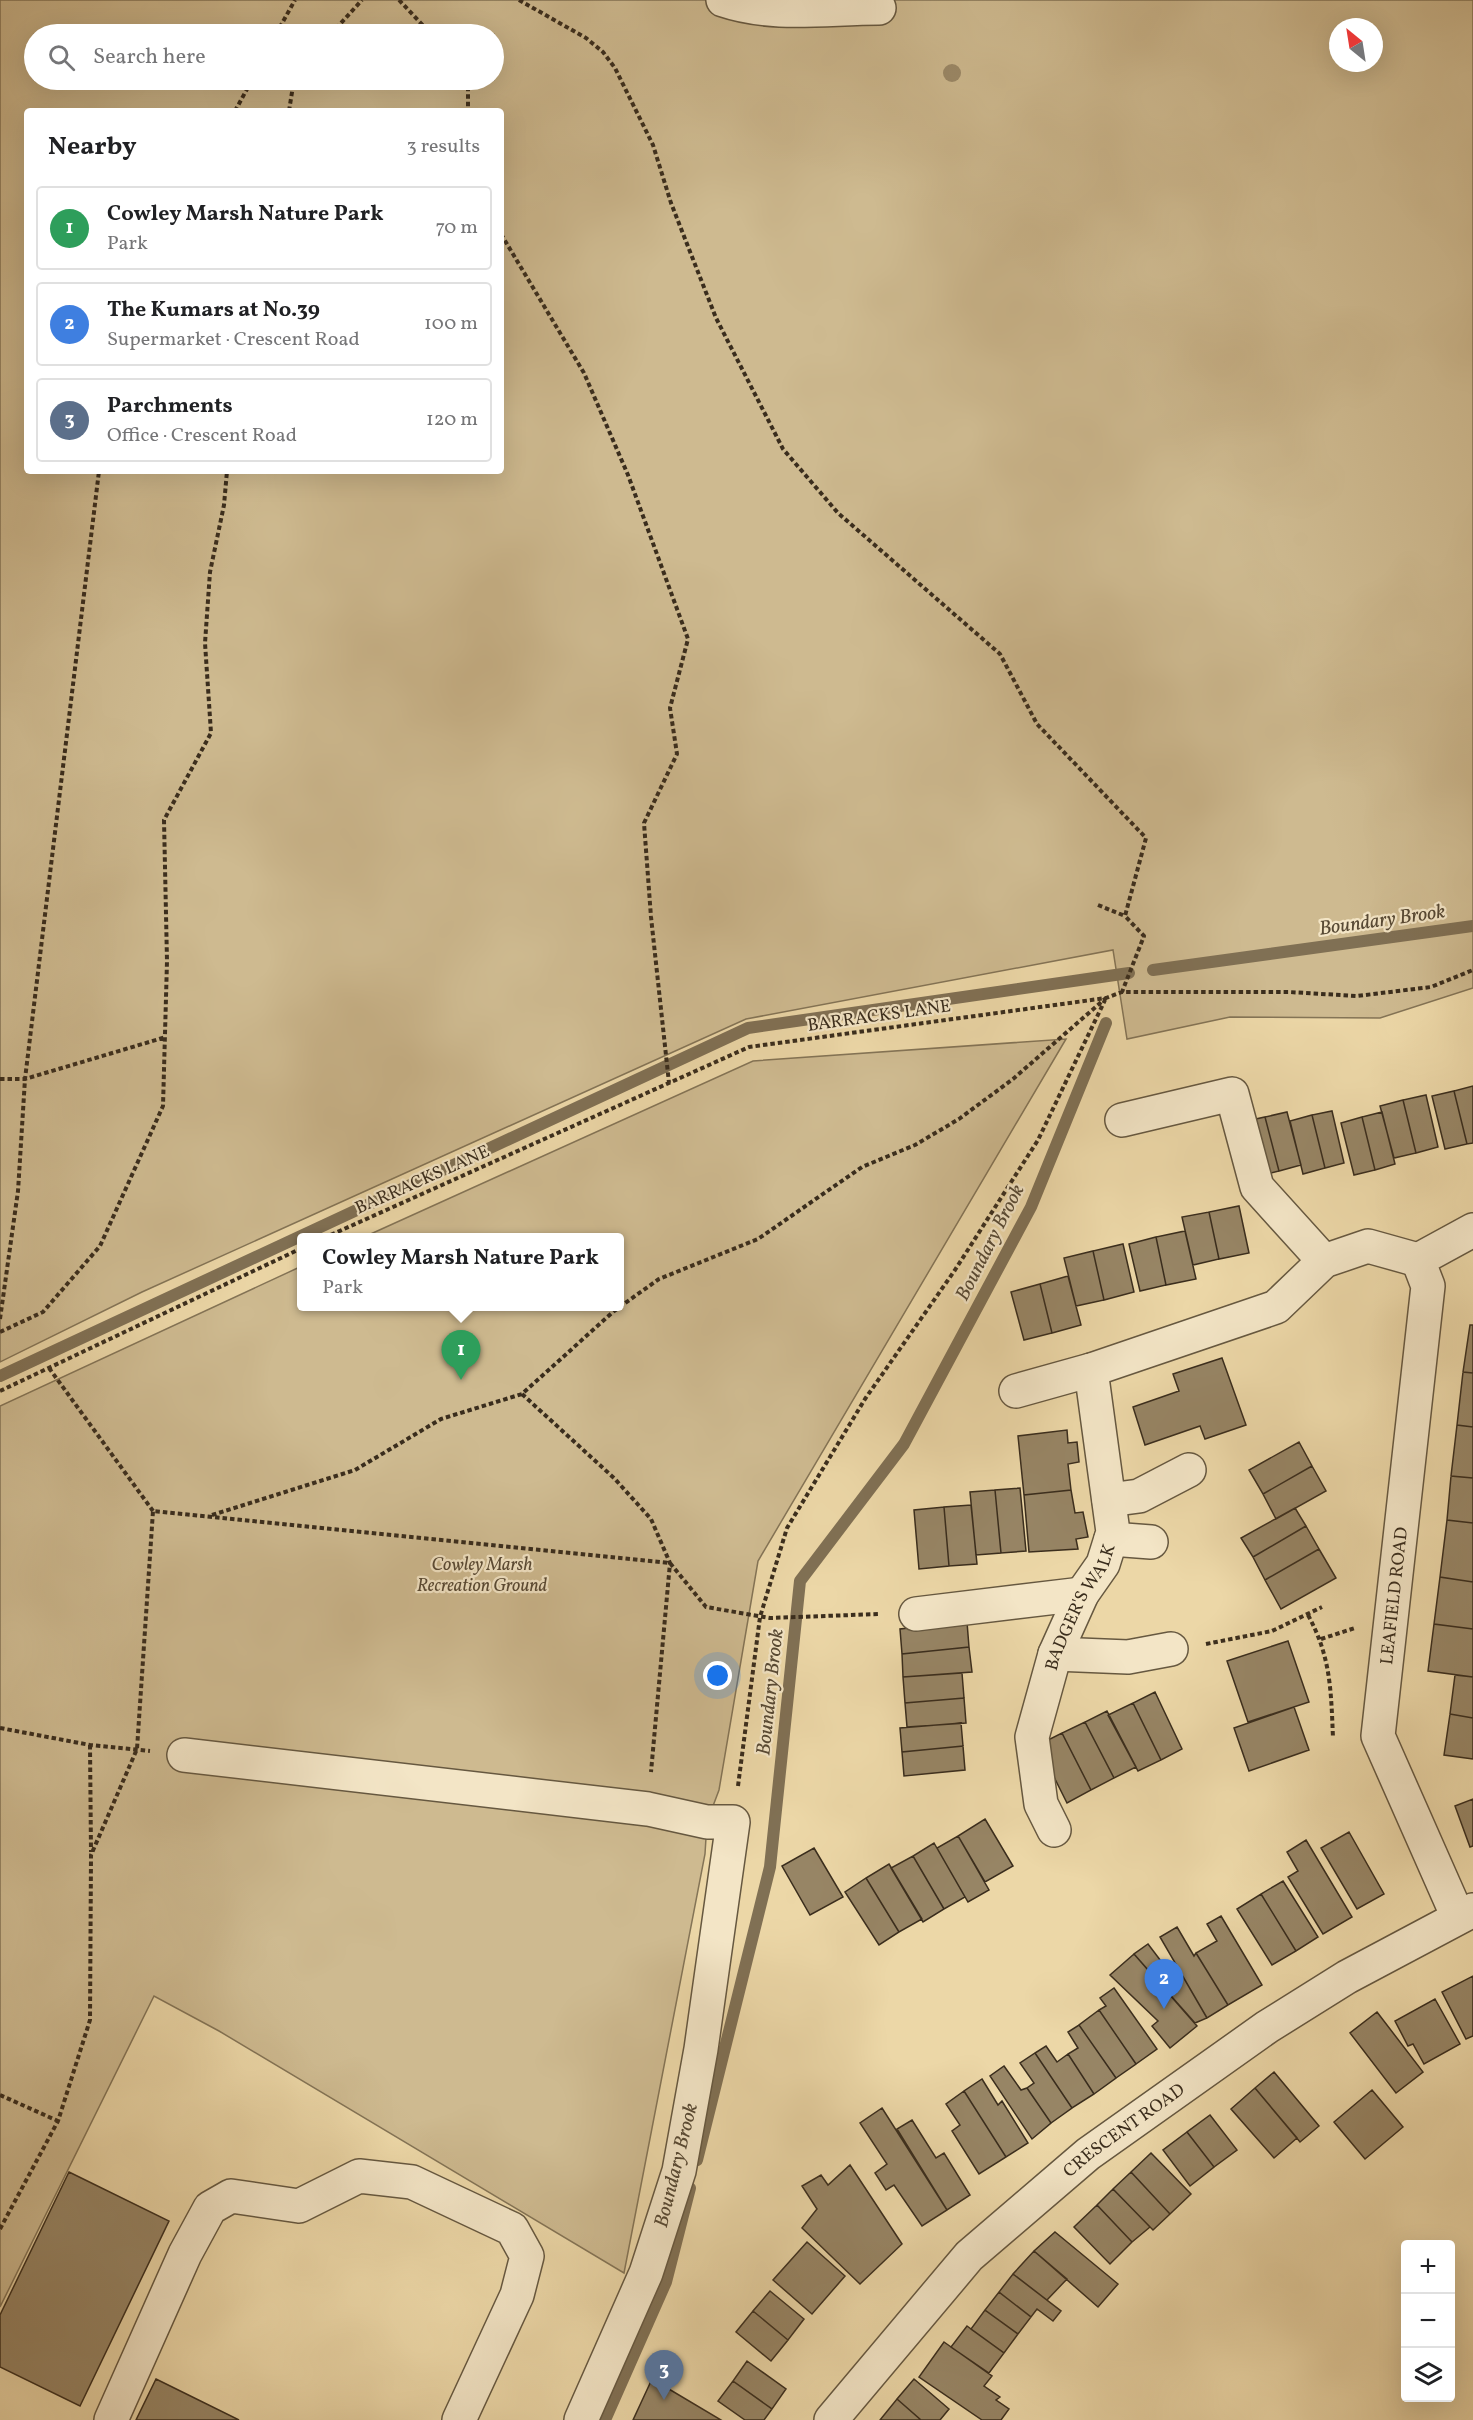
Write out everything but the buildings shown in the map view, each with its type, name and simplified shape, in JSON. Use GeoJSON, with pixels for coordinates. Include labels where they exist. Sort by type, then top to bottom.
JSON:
{"type":"FeatureCollection","features":[{"type":"Feature","properties":{"kind":"street"},"geometry":{"type":"LineString","coordinates":[[723,0],[748,8],[780,12],[798,9],[879,8]]}},
{"type":"Feature","properties":{"kind":"street"},"geometry":{"type":"LineString","coordinates":[[1122,1120],[1232,1094],[1257,1187],[1324,1261]]}},
{"type":"Feature","properties":{"kind":"street"},"geometry":{"type":"LineString","coordinates":[[1016,1391],[1092,1370],[1276,1307],[1324,1261],[1368,1246],[1418,1260],[1473,1230]]}},
{"type":"Feature","properties":{"kind":"street","name":"LEAFIELD ROAD"},"geometry":{"type":"LineString","coordinates":[[1418,1260],[1428,1286],[1378,1736],[1465,1913]]}},
{"type":"Feature","properties":{"kind":"street","name":"BADGER'S WALK"},"geometry":{"type":"LineString","coordinates":[[1054,1830],[1041,1804],[1032,1737],[1055,1654],[1082,1594],[1103,1564],[1113,1532],[1092,1370]]}},
{"type":"Feature","properties":{"kind":"street"},"geometry":{"type":"LineString","coordinates":[[1109,1500],[1139,1496],[1190,1470]]}},
{"type":"Feature","properties":{"kind":"street"},"geometry":{"type":"LineString","coordinates":[[1111,1539],[1151,1542]]}},
{"type":"Feature","properties":{"kind":"street"},"geometry":{"type":"LineString","coordinates":[[916,1614],[1082,1594]]}},
{"type":"Feature","properties":{"kind":"street"},"geometry":{"type":"LineString","coordinates":[[1055,1654],[1128,1657],[1172,1649]]}},
{"type":"Feature","properties":{"kind":"street"},"geometry":{"type":"LineString","coordinates":[[183,1755],[648,1809],[707,1822],[733,1822],[701,2049],[678,2171],[646,2273],[581,2420]]}},
{"type":"Feature","properties":{"kind":"street","name":"CRESCENT ROAD"},"geometry":{"type":"LineString","coordinates":[[831,2420],[969,2256],[1088,2154],[1267,2027],[1347,1977],[1465,1913]]}},
{"type":"Feature","properties":{"kind":"street"},"geometry":{"type":"LineString","coordinates":[[111,2420],[185,2254],[210,2208],[231,2196],[299,2206],[359,2176],[412,2182],[502,2224],[512,2229],[527,2256],[517,2295],[459,2420]]}},
{"type":"Feature","properties":{"kind":"path"},"geometry":{"type":"LineString","coordinates":[[282,24],[295,0]]}},
{"type":"Feature","properties":{"kind":"path"},"geometry":{"type":"LineString","coordinates":[[340,24],[362,0]]}},
{"type":"Feature","properties":{"kind":"path"},"geometry":{"type":"LineString","coordinates":[[399,0],[422,24]]}},
{"type":"Feature","properties":{"kind":"path"},"geometry":{"type":"LineString","coordinates":[[519,0],[586,38],[603,52],[615,68],[653,145],[671,203],[716,318],[783,449],[838,513],[1000,654],[1037,724],[1146,838],[1125,916]]}},
{"type":"Feature","properties":{"kind":"path"},"geometry":{"type":"LineString","coordinates":[[237,108],[247,90]]}},
{"type":"Feature","properties":{"kind":"path"},"geometry":{"type":"LineString","coordinates":[[289,108],[292,90]]}},
{"type":"Feature","properties":{"kind":"path"},"geometry":{"type":"LineString","coordinates":[[468,90],[468,108]]}},
{"type":"Feature","properties":{"kind":"path"},"geometry":{"type":"LineString","coordinates":[[504,239],[584,373],[628,475],[688,639],[670,708],[677,754],[644,823],[651,917],[669,1082]]}},
{"type":"Feature","properties":{"kind":"path"},"geometry":{"type":"LineString","coordinates":[[0,1319],[18,1191],[25,1079],[99,474]]}},
{"type":"Feature","properties":{"kind":"path"},"geometry":{"type":"LineString","coordinates":[[0,1332],[43,1312],[100,1246],[163,1106],[166,1037],[164,820],[211,733],[205,643],[210,572],[224,505],[227,474]]}},
{"type":"Feature","properties":{"kind":"path"},"geometry":{"type":"LineString","coordinates":[[1098,905],[1125,916],[1144,936],[1122,992]]}},
{"type":"Feature","properties":{"kind":"path","name":"BARRACKS LANE"},"geometry":{"type":"LineString","coordinates":[[335,1233],[749,1047],[1106,998],[1122,992],[1289,992],[1357,996],[1431,987],[1473,970]]}},
{"type":"Feature","properties":{"kind":"path"},"geometry":{"type":"LineString","coordinates":[[624,1304],[658,1279],[758,1239],[862,1167],[915,1145],[959,1119],[1021,1072],[1106,998]]}},
{"type":"Feature","properties":{"kind":"path"},"geometry":{"type":"LineString","coordinates":[[733,1822],[760,1617],[787,1528],[865,1399],[955,1270],[1038,1140],[1106,998]]}},
{"type":"Feature","properties":{"kind":"path"},"geometry":{"type":"LineString","coordinates":[[0,1079],[25,1079],[166,1037]]}},
{"type":"Feature","properties":{"kind":"path"},"geometry":{"type":"LineString","coordinates":[[0,1390],[297,1250]]}},
{"type":"Feature","properties":{"kind":"path"},"geometry":{"type":"LineString","coordinates":[[209,1516],[355,1470],[441,1419],[522,1394],[614,1311]]}},
{"type":"Feature","properties":{"kind":"path"},"geometry":{"type":"LineString","coordinates":[[49,1368],[153,1511],[137,1749],[91,1855]]}},
{"type":"Feature","properties":{"kind":"path"},"geometry":{"type":"LineString","coordinates":[[522,1394],[622,1486],[651,1520],[670,1563],[706,1607],[770,1618],[824,1614],[916,1614]]}},
{"type":"Feature","properties":{"kind":"path"},"geometry":{"type":"LineString","coordinates":[[153,1511],[670,1563]]}},
{"type":"Feature","properties":{"kind":"path"},"geometry":{"type":"LineString","coordinates":[[648,1809],[670,1563]]}},
{"type":"Feature","properties":{"kind":"path"},"geometry":{"type":"LineString","coordinates":[[1172,1649],[1236,1640],[1272,1631],[1322,1606]]}},
{"type":"Feature","properties":{"kind":"path"},"geometry":{"type":"LineString","coordinates":[[1308,1615],[1321,1639],[1331,1686],[1333,1738]]}},
{"type":"Feature","properties":{"kind":"path"},"geometry":{"type":"LineString","coordinates":[[1321,1639],[1358,1627]]}},
{"type":"Feature","properties":{"kind":"path"},"geometry":{"type":"LineString","coordinates":[[0,1728],[90,1745],[183,1755]]}},
{"type":"Feature","properties":{"kind":"path"},"geometry":{"type":"LineString","coordinates":[[0,2229],[58,2121],[90,2020],[90,1745]]}},
{"type":"Feature","properties":{"kind":"path"},"geometry":{"type":"LineString","coordinates":[[0,2095],[58,2121]]}},
{"type":"Feature","properties":{"kind":"green space"},"geometry":{"type":"Polygon","coordinates":[[[0,0],[1473,0],[1473,988],[1380,1018],[1230,1017],[1127,1039],[1113,950],[746,1019],[142,1292],[0,1362],[0,0]]]}},
{"type":"Feature","properties":{"kind":"green space","name":"Cowley Marsh Recreation Ground"},"geometry":{"type":"Polygon","coordinates":[[[1066,1039],[758,1561],[719,1790],[707,1822],[705,1854],[624,2273],[219,2031],[154,1996],[0,2307],[0,1406],[297,1268],[297,1311],[624,1311],[624,1233],[373,1233],[753,1061],[1066,1039]]]}},
{"type":"Feature","properties":{"kind":"waterway","name":"Boundary Brook"},"geometry":{"type":"LineString","coordinates":[[1153,970],[1473,926]]}},
{"type":"Feature","properties":{"kind":"waterway"},"geometry":{"type":"LineString","coordinates":[[307,1233],[748,1028],[1129,973]]}},
{"type":"Feature","properties":{"kind":"waterway","name":"Boundary Brook"},"geometry":{"type":"LineString","coordinates":[[697,2160],[770,1867],[800,1581],[904,1444],[1031,1207],[1106,1023]]}},
{"type":"Feature","properties":{"kind":"waterway"},"geometry":{"type":"LineString","coordinates":[[0,1376],[297,1238]]}},
{"type":"Feature","properties":{"kind":"waterway","name":"Boundary Brook"},"geometry":{"type":"LineString","coordinates":[[605,2420],[666,2282],[690,2188]]}},
{"type":"Feature","properties":{"kind":"place","name":"Cowley Marsh Nature Park"},"geometry":{"type":"Point","coordinates":[461,1380]}},
{"type":"Feature","properties":{"kind":"place","name":"The Kumars at No.39"},"geometry":{"type":"Point","coordinates":[1164,2009]}},
{"type":"Feature","properties":{"kind":"place","name":"Parchments"},"geometry":{"type":"Point","coordinates":[664,2400]}}]}
